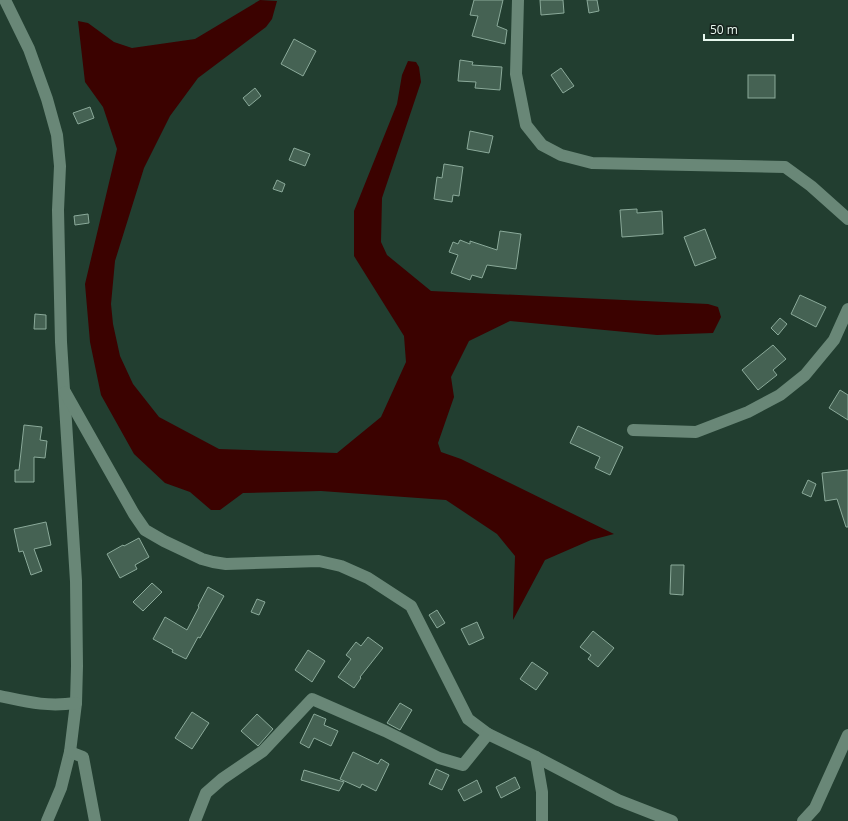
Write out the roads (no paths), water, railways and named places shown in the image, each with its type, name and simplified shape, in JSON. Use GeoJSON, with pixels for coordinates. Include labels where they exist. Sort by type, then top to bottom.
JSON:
{"type":"FeatureCollection","features":[{"type":"Feature","properties":{"kind":"street"},"geometry":{"type":"LineString","coordinates":[[5,0],[29,49],[47,99],[57,135],[60,166],[58,210],[61,342],[76,581],[76,704],[70,752],[61,788],[47,821]]}},
{"type":"Feature","properties":{"kind":"street"},"geometry":{"type":"LineString","coordinates":[[518,0],[516,74],[526,125],[542,145],[561,155],[592,163],[785,167],[811,186],[848,219]]}},
{"type":"Feature","properties":{"kind":"street"},"geometry":{"type":"LineString","coordinates":[[633,430],[696,432],[748,412],[780,395],[805,375],[834,340],[848,309]]}},
{"type":"Feature","properties":{"kind":"street"},"geometry":{"type":"LineString","coordinates":[[64,390],[134,514],[145,530],[202,559],[213,562],[226,564],[319,561],[341,566],[368,578],[411,606],[468,719],[488,734],[536,757],[618,800],[657,817],[672,821]]}},
{"type":"Feature","properties":{"kind":"street"},"geometry":{"type":"LineString","coordinates":[[0,696],[40,704],[76,704]]}},
{"type":"Feature","properties":{"kind":"street"},"geometry":{"type":"LineString","coordinates":[[195,821],[206,793],[222,779],[263,751],[312,699],[384,731],[438,758],[463,765],[488,734]]}},
{"type":"Feature","properties":{"kind":"street"},"geometry":{"type":"LineString","coordinates":[[804,821],[815,808],[848,735]]}},
{"type":"Feature","properties":{"kind":"street"},"geometry":{"type":"LineString","coordinates":[[70,752],[83,757],[95,821]]}},
{"type":"Feature","properties":{"kind":"street"},"geometry":{"type":"LineString","coordinates":[[536,757],[542,792],[542,821]]}}]}
